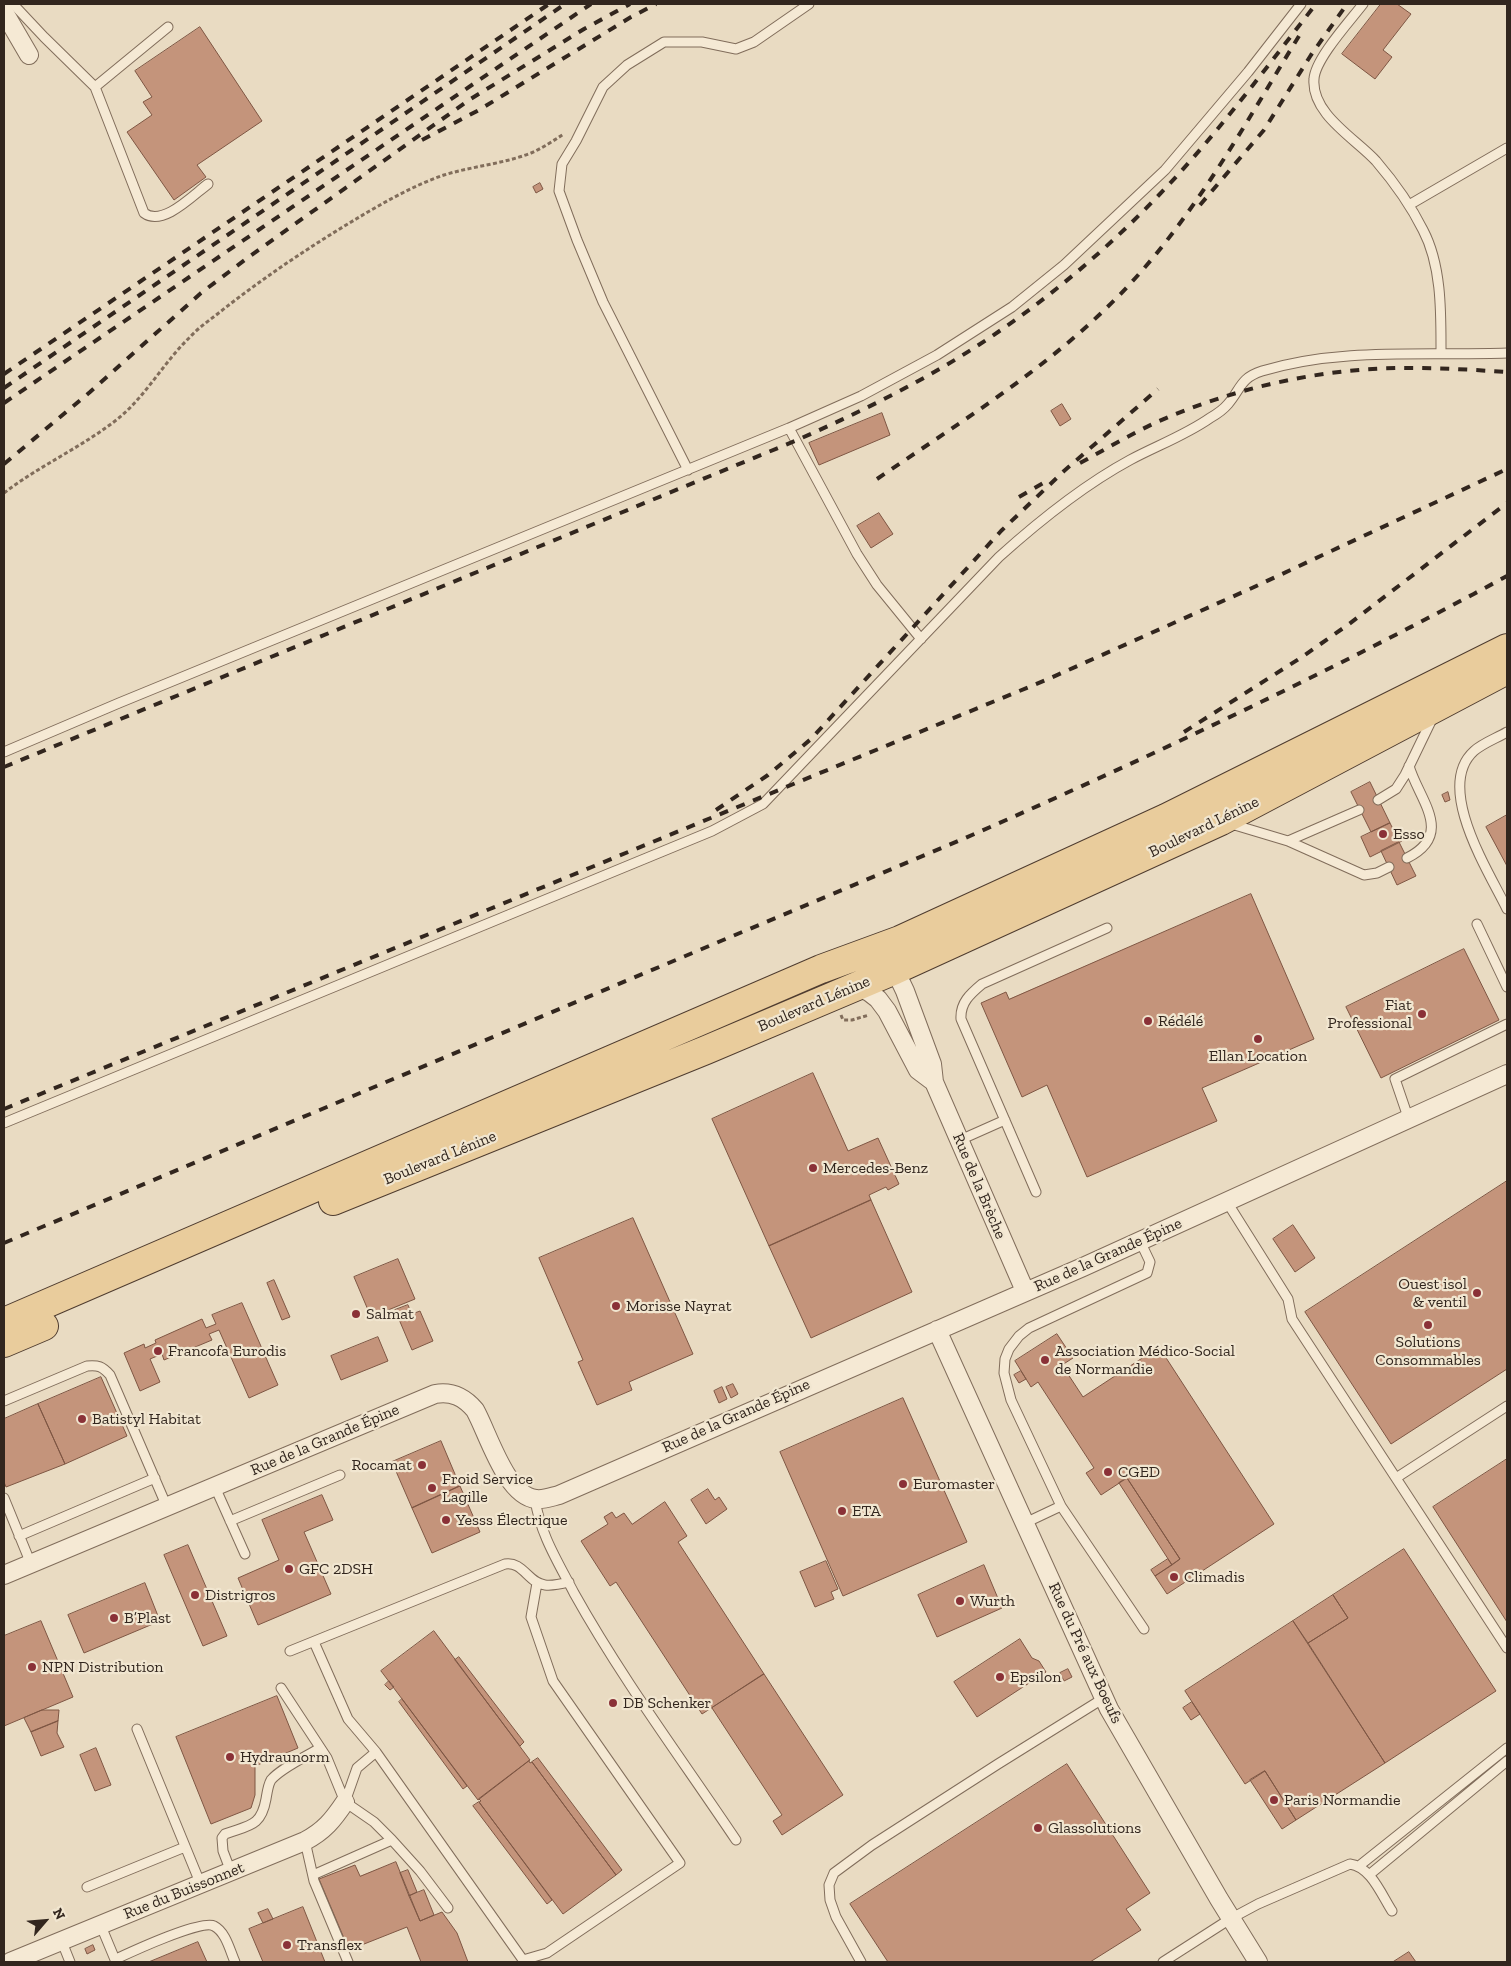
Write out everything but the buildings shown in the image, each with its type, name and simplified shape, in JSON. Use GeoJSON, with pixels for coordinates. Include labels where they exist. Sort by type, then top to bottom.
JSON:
{"type":"FeatureCollection","features":[{"type":"Feature","properties":{"kind":"main road","name":"Boulevard Lénine"},"geometry":{"type":"LineString","coordinates":[[4,1322],[821,969],[900,940],[1166,818],[1507,648]]}},
{"type":"Feature","properties":{"kind":"main road","name":"Boulevard Lénine"},"geometry":{"type":"LineString","coordinates":[[4,1343],[353,1192],[878,979],[1221,821],[1507,670]]}},
{"type":"Feature","properties":{"kind":"street"},"geometry":{"type":"LineString","coordinates":[[7,15],[29,55]]}},
{"type":"Feature","properties":{"kind":"street","name":"Boulevard Lénine"},"geometry":{"type":"LineString","coordinates":[[878,979],[887,953],[900,940]]}},
{"type":"Feature","properties":{"kind":"street","name":"Boulevard Lénine"},"geometry":{"type":"LineString","coordinates":[[855,956],[873,957],[878,979]]}},
{"type":"Feature","properties":{"kind":"street","name":"Rue de la Brèche"},"geometry":{"type":"LineString","coordinates":[[878,979],[886,1011],[918,1070],[934,1082]]}},
{"type":"Feature","properties":{"kind":"street","name":"Rue de la Brèche"},"geometry":{"type":"LineString","coordinates":[[878,979],[905,991],[932,1064],[934,1082],[1025,1291]]}},
{"type":"Feature","properties":{"kind":"street","name":"Rue de la Grande Épine"},"geometry":{"type":"LineString","coordinates":[[4,1575],[435,1394],[446,1392],[467,1401],[475,1410],[509,1479],[517,1490],[535,1499],[545,1499],[1140,1241],[1507,1074]]}},
{"type":"Feature","properties":{"kind":"street","name":"Rue du Pré aux Boeufs"},"geometry":{"type":"LineString","coordinates":[[938,1330],[1104,1698],[1230,1919],[1258,1962]]}},
{"type":"Feature","properties":{"kind":"street","name":"Rue du Buissonnet"},"geometry":{"type":"LineString","coordinates":[[10,1962],[304,1841],[321,1832],[335,1817],[345,1802]]}},
{"type":"Feature","properties":{"kind":"lane"},"geometry":{"type":"LineString","coordinates":[[688,470],[603,302],[577,240],[559,191],[562,164],[603,87],[627,65],[664,42],[702,42],[736,49],[754,42],[810,4]]}},
{"type":"Feature","properties":{"kind":"lane"},"geometry":{"type":"LineString","coordinates":[[4,752],[137,695],[789,428],[861,396],[937,355],[1012,307],[1064,265],[1165,170],[1248,72],[1301,4]]}},
{"type":"Feature","properties":{"kind":"lane"},"geometry":{"type":"LineString","coordinates":[[1363,4],[1316,69],[1314,80],[1315,92],[1320,104],[1328,115],[1376,161],[1409,205],[1427,238],[1434,264],[1441,326],[1441,353]]}},
{"type":"Feature","properties":{"kind":"lane"},"geometry":{"type":"LineString","coordinates":[[7,15],[44,37],[95,87],[144,213],[149,217],[157,218],[168,214],[208,184]]}},
{"type":"Feature","properties":{"kind":"lane"},"geometry":{"type":"LineString","coordinates":[[95,87],[168,27]]}},
{"type":"Feature","properties":{"kind":"lane"},"geometry":{"type":"LineString","coordinates":[[1409,205],[1507,148]]}},
{"type":"Feature","properties":{"kind":"lane"},"geometry":{"type":"LineString","coordinates":[[4,1123],[712,831],[764,804],[999,557],[1027,532],[1061,506],[1129,461],[1208,420],[1229,403],[1246,378],[1280,366],[1326,358],[1375,354],[1507,353]]}},
{"type":"Feature","properties":{"kind":"lane"},"geometry":{"type":"LineString","coordinates":[[789,428],[857,554],[878,585],[921,639]]}},
{"type":"Feature","properties":{"kind":"lane"},"geometry":{"type":"LineString","coordinates":[[1378,800],[1396,790],[1436,709]]}},
{"type":"Feature","properties":{"kind":"lane"},"geometry":{"type":"LineString","coordinates":[[1507,732],[1474,751],[1467,759],[1461,773],[1461,794],[1468,830],[1507,909]]}},
{"type":"Feature","properties":{"kind":"lane"},"geometry":{"type":"LineString","coordinates":[[1408,858],[1420,850],[1428,841],[1432,831],[1430,816],[1409,766]]}},
{"type":"Feature","properties":{"kind":"lane"},"geometry":{"type":"LineString","coordinates":[[1288,841],[1360,810]]}},
{"type":"Feature","properties":{"kind":"lane"},"geometry":{"type":"LineString","coordinates":[[1221,821],[1288,841],[1364,875],[1377,873],[1389,867]]}},
{"type":"Feature","properties":{"kind":"lane"},"geometry":{"type":"LineString","coordinates":[[1477,924],[1507,987]]}},
{"type":"Feature","properties":{"kind":"lane"},"geometry":{"type":"LineString","coordinates":[[1036,1192],[960,1019],[960,1010],[970,994],[982,984],[1107,928]]}},
{"type":"Feature","properties":{"kind":"lane"},"geometry":{"type":"LineString","coordinates":[[1409,1120],[1395,1079],[1507,1024]]}},
{"type":"Feature","properties":{"kind":"lane"},"geometry":{"type":"LineString","coordinates":[[960,1140],[1005,1120]]}},
{"type":"Feature","properties":{"kind":"lane"},"geometry":{"type":"LineString","coordinates":[[1228,1202],[1288,1299],[1292,1320],[1507,1648]]}},
{"type":"Feature","properties":{"kind":"lane"},"geometry":{"type":"LineString","coordinates":[[1140,1241],[1150,1262],[1147,1273],[1029,1328],[1019,1336],[1009,1349],[1004,1359],[1004,1373],[1011,1400],[1061,1506],[1144,1629]]}},
{"type":"Feature","properties":{"kind":"lane"},"geometry":{"type":"LineString","coordinates":[[4,1401],[87,1366],[98,1365],[110,1375],[167,1507]]}},
{"type":"Feature","properties":{"kind":"lane"},"geometry":{"type":"LineString","coordinates":[[1396,1478],[1507,1406]]}},
{"type":"Feature","properties":{"kind":"lane"},"geometry":{"type":"LineString","coordinates":[[230,1521],[340,1475]]}},
{"type":"Feature","properties":{"kind":"lane"},"geometry":{"type":"LineString","coordinates":[[19,1536],[155,1478]]}},
{"type":"Feature","properties":{"kind":"lane"},"geometry":{"type":"LineString","coordinates":[[215,1487],[245,1554]]}},
{"type":"Feature","properties":{"kind":"lane"},"geometry":{"type":"LineString","coordinates":[[4,1498],[31,1564]]}},
{"type":"Feature","properties":{"kind":"lane"},"geometry":{"type":"LineString","coordinates":[[535,1499],[540,1524],[551,1550],[599,1636],[736,1840]]}},
{"type":"Feature","properties":{"kind":"lane"},"geometry":{"type":"LineString","coordinates":[[1025,1523],[1061,1506]]}},
{"type":"Feature","properties":{"kind":"lane"},"geometry":{"type":"LineString","coordinates":[[290,1651],[505,1564],[512,1563],[516,1565],[537,1583],[544,1586],[569,1582]]}},
{"type":"Feature","properties":{"kind":"lane"},"geometry":{"type":"LineString","coordinates":[[314,1642],[348,1719],[376,1752],[523,1960],[546,1953],[680,1863],[553,1681],[531,1618],[537,1583]]}},
{"type":"Feature","properties":{"kind":"lane"},"geometry":{"type":"LineString","coordinates":[[281,1688],[327,1758],[345,1802],[374,1822],[392,1840],[420,1871],[448,1908]]}},
{"type":"Feature","properties":{"kind":"lane"},"geometry":{"type":"LineString","coordinates":[[861,1962],[836,1917],[830,1900],[829,1885],[834,1873],[872,1845],[1104,1698]]}},
{"type":"Feature","properties":{"kind":"lane"},"geometry":{"type":"LineString","coordinates":[[137,1729],[201,1885]]}},
{"type":"Feature","properties":{"kind":"lane"},"geometry":{"type":"LineString","coordinates":[[231,1872],[223,1851],[222,1838],[225,1834],[259,1820],[263,1813],[266,1794],[271,1781],[320,1748]]}},
{"type":"Feature","properties":{"kind":"lane"},"geometry":{"type":"LineString","coordinates":[[1359,1866],[1507,1748]]}},
{"type":"Feature","properties":{"kind":"lane"},"geometry":{"type":"LineString","coordinates":[[345,1802],[357,1768],[376,1752]]}},
{"type":"Feature","properties":{"kind":"lane"},"geometry":{"type":"LineString","coordinates":[[1369,1875],[1507,1761]]}},
{"type":"Feature","properties":{"kind":"lane"},"geometry":{"type":"LineString","coordinates":[[313,1875],[392,1840]]}},
{"type":"Feature","properties":{"kind":"lane"},"geometry":{"type":"LineString","coordinates":[[304,1841],[313,1875],[348,1962]]}},
{"type":"Feature","properties":{"kind":"lane"},"geometry":{"type":"LineString","coordinates":[[87,1887],[185,1847]]}},
{"type":"Feature","properties":{"kind":"lane"},"geometry":{"type":"LineString","coordinates":[[1163,1962],[1230,1919],[1258,1904],[1350,1864],[1359,1866],[1369,1875],[1392,1910]]}},
{"type":"Feature","properties":{"kind":"lane"},"geometry":{"type":"LineString","coordinates":[[101,1926],[116,1960],[174,1934],[199,1925],[209,1924],[218,1930],[226,1941],[235,1962]]}},
{"type":"Feature","properties":{"kind":"lane"},"geometry":{"type":"LineString","coordinates":[[62,1942],[70,1962]]}},
{"type":"Feature","properties":{"kind":"path"},"geometry":{"type":"LineString","coordinates":[[4,493],[115,421],[146,390],[168,360],[191,335],[239,297],[298,256],[357,219],[422,184],[451,173],[504,161],[532,152],[586,121]]}},
{"type":"Feature","properties":{"kind":"railway"},"geometry":{"type":"LineString","coordinates":[[4,374],[549,4]]}},
{"type":"Feature","properties":{"kind":"railway"},"geometry":{"type":"LineString","coordinates":[[4,388],[565,4]]}},
{"type":"Feature","properties":{"kind":"railway"},"geometry":{"type":"LineString","coordinates":[[4,403],[591,4]]}},
{"type":"Feature","properties":{"kind":"railway"},"geometry":{"type":"LineString","coordinates":[[4,464],[90,392],[201,293],[250,256],[469,100],[584,29],[630,4]]}},
{"type":"Feature","properties":{"kind":"railway"},"geometry":{"type":"LineString","coordinates":[[422,140],[479,110],[631,17],[656,4]]}},
{"type":"Feature","properties":{"kind":"railway"},"geometry":{"type":"LineString","coordinates":[[4,767],[795,441],[837,422],[941,368],[1040,302],[1130,224],[1200,150],[1316,4]]}},
{"type":"Feature","properties":{"kind":"railway"},"geometry":{"type":"LineString","coordinates":[[1200,205],[1264,130],[1311,55],[1347,4]]}},
{"type":"Feature","properties":{"kind":"railway"},"geometry":{"type":"LineString","coordinates":[[877,479],[1019,382],[1085,328],[1117,298],[1146,266],[1188,212],[1227,154],[1299,36]]}},
{"type":"Feature","properties":{"kind":"railway"},"geometry":{"type":"LineString","coordinates":[[1080,463],[1157,422],[1187,410],[1250,389],[1314,375],[1347,371],[1412,368],[1507,372]]}},
{"type":"Feature","properties":{"kind":"railway"},"geometry":{"type":"LineString","coordinates":[[716,810],[768,775],[811,739],[1001,531],[1064,471],[1158,389]]}},
{"type":"Feature","properties":{"kind":"railway"},"geometry":{"type":"LineString","coordinates":[[4,1109],[1046,680],[1252,588],[1507,469]]}},
{"type":"Feature","properties":{"kind":"railway"},"geometry":{"type":"LineString","coordinates":[[1019,497],[1045,482]]}},
{"type":"Feature","properties":{"kind":"railway"},"geometry":{"type":"LineString","coordinates":[[1184,732],[1302,657],[1349,624],[1507,503]]}},
{"type":"Feature","properties":{"kind":"railway"},"geometry":{"type":"LineString","coordinates":[[4,1243],[963,839],[1170,746],[1306,680],[1507,576]]}},
{"type":"Feature","properties":{"kind":"place","name":"Esso"},"geometry":{"type":"Point","coordinates":[1383,834]}},
{"type":"Feature","properties":{"kind":"place","name":"Fiat Professional"},"geometry":{"type":"Point","coordinates":[1422,1014]}},
{"type":"Feature","properties":{"kind":"place","name":"Rédélé"},"geometry":{"type":"Point","coordinates":[1148,1021]}},
{"type":"Feature","properties":{"kind":"place","name":"Ellan Location"},"geometry":{"type":"Point","coordinates":[1258,1039]}},
{"type":"Feature","properties":{"kind":"place","name":"Mercedes-Benz"},"geometry":{"type":"Point","coordinates":[813,1168]}},
{"type":"Feature","properties":{"kind":"place","name":"Ouest isol & ventil"},"geometry":{"type":"Point","coordinates":[1477,1293]}},
{"type":"Feature","properties":{"kind":"place","name":"Morisse Nayrat"},"geometry":{"type":"Point","coordinates":[616,1306]}},
{"type":"Feature","properties":{"kind":"place","name":"Salmat"},"geometry":{"type":"Point","coordinates":[356,1314]}},
{"type":"Feature","properties":{"kind":"place","name":"Solutions Consommables"},"geometry":{"type":"Point","coordinates":[1428,1325]}},
{"type":"Feature","properties":{"kind":"place","name":"Francofa Eurodis"},"geometry":{"type":"Point","coordinates":[158,1351]}},
{"type":"Feature","properties":{"kind":"place","name":"Association Médico-Social de Normandie"},"geometry":{"type":"Point","coordinates":[1045,1360]}},
{"type":"Feature","properties":{"kind":"place","name":"Batistyl Habitat"},"geometry":{"type":"Point","coordinates":[82,1419]}},
{"type":"Feature","properties":{"kind":"place","name":"Rocamat"},"geometry":{"type":"Point","coordinates":[422,1465]}},
{"type":"Feature","properties":{"kind":"place","name":"CGED"},"geometry":{"type":"Point","coordinates":[1108,1472]}},
{"type":"Feature","properties":{"kind":"place","name":"Euromaster"},"geometry":{"type":"Point","coordinates":[903,1484]}},
{"type":"Feature","properties":{"kind":"place","name":"Froid Service Lagille"},"geometry":{"type":"Point","coordinates":[432,1488]}},
{"type":"Feature","properties":{"kind":"place","name":"ETA"},"geometry":{"type":"Point","coordinates":[842,1511]}},
{"type":"Feature","properties":{"kind":"place","name":"Yesss Électrique"},"geometry":{"type":"Point","coordinates":[446,1520]}},
{"type":"Feature","properties":{"kind":"place","name":"GFC 2DSH"},"geometry":{"type":"Point","coordinates":[289,1569]}},
{"type":"Feature","properties":{"kind":"place","name":"Climadis"},"geometry":{"type":"Point","coordinates":[1174,1577]}},
{"type":"Feature","properties":{"kind":"place","name":"Distrigros"},"geometry":{"type":"Point","coordinates":[195,1595]}},
{"type":"Feature","properties":{"kind":"place","name":"Wurth"},"geometry":{"type":"Point","coordinates":[960,1601]}},
{"type":"Feature","properties":{"kind":"place","name":"B’Plast"},"geometry":{"type":"Point","coordinates":[114,1618]}},
{"type":"Feature","properties":{"kind":"place","name":"NPN Distribution"},"geometry":{"type":"Point","coordinates":[32,1667]}},
{"type":"Feature","properties":{"kind":"place","name":"Epsilon"},"geometry":{"type":"Point","coordinates":[1000,1677]}},
{"type":"Feature","properties":{"kind":"place","name":"DB Schenker"},"geometry":{"type":"Point","coordinates":[613,1703]}},
{"type":"Feature","properties":{"kind":"place","name":"Hydraunorm"},"geometry":{"type":"Point","coordinates":[230,1757]}},
{"type":"Feature","properties":{"kind":"place","name":"Paris Normandie"},"geometry":{"type":"Point","coordinates":[1274,1800]}},
{"type":"Feature","properties":{"kind":"place","name":"Glassolutions"},"geometry":{"type":"Point","coordinates":[1038,1828]}},
{"type":"Feature","properties":{"kind":"place","name":"Transflex"},"geometry":{"type":"Point","coordinates":[287,1945]}}]}
